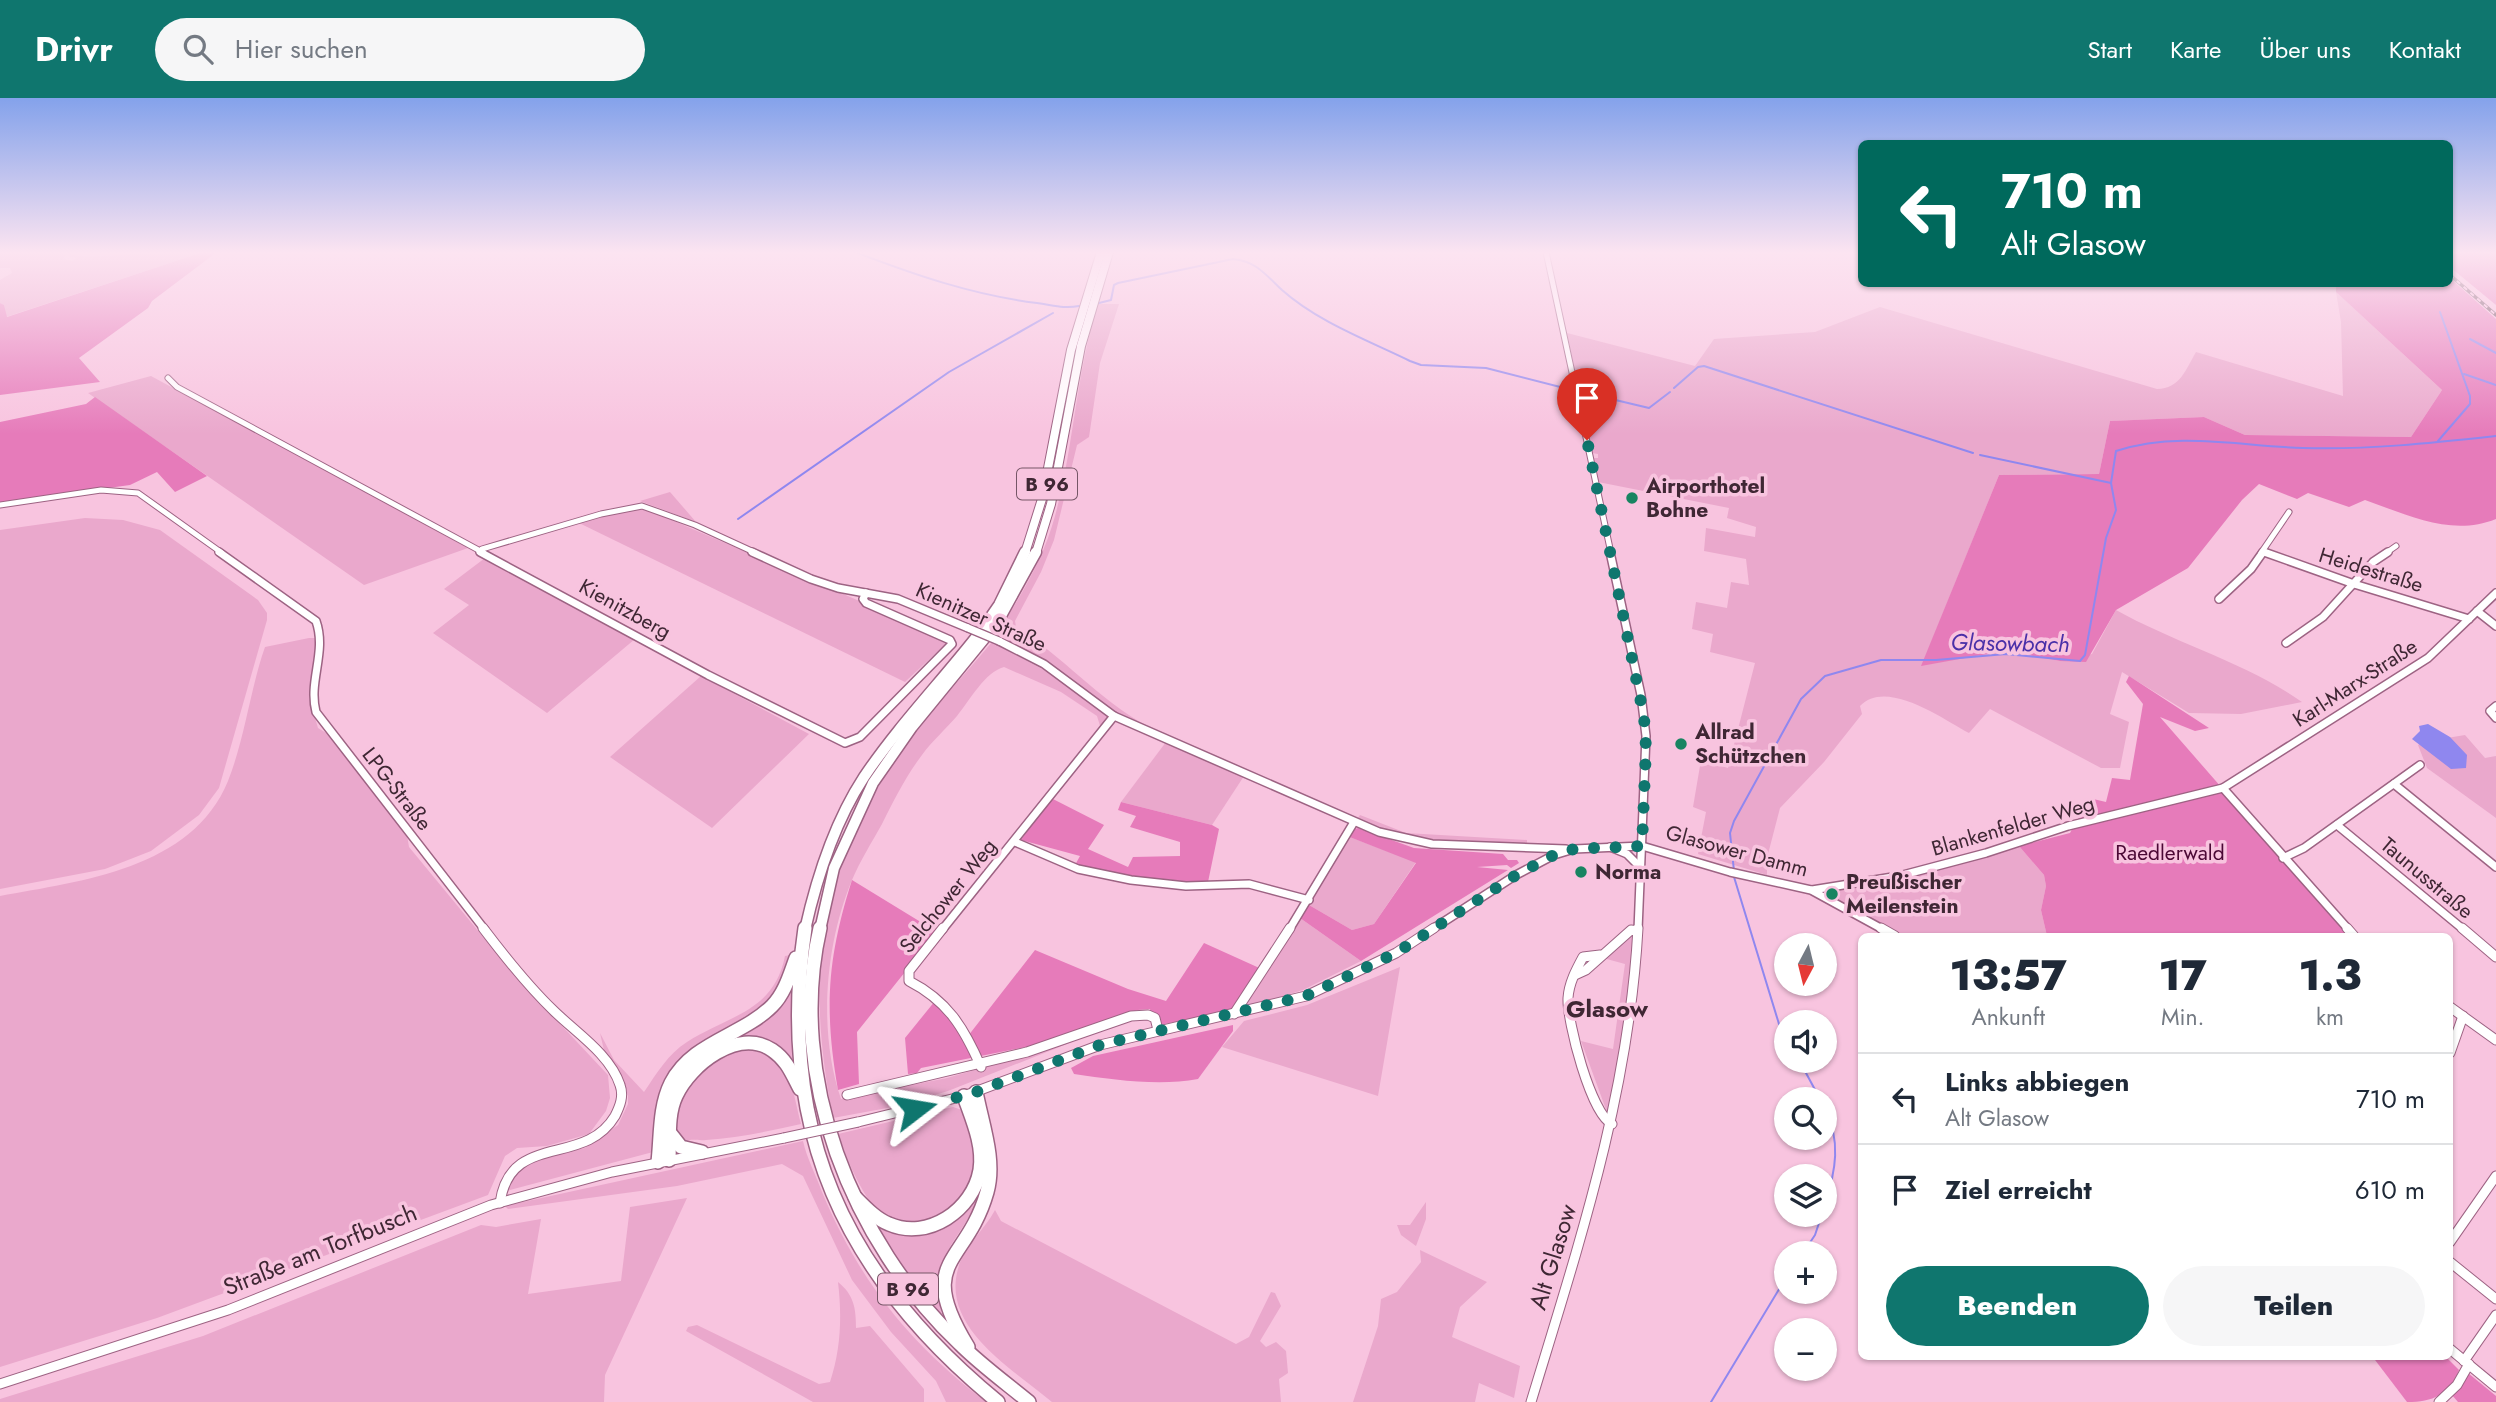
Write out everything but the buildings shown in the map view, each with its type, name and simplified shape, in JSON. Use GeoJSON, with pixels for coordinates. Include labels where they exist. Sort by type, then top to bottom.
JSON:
{"type":"FeatureCollection","features":[{"type":"Feature","properties":{"kind":"highway","name":"B 96"},"geometry":{"type":"LineString","coordinates":[[998,1402],[949,1359],[900,1308],[856,1242],[832,1195],[815,1146],[803,1094],[797,1036],[801,946],[822,859],[843,813],[889,742],[988,622],[1025,554],[1043,502],[1068,365],[1085,313]]}},
{"type":"Feature","properties":{"kind":"highway","name":"B 96"},"geometry":{"type":"LineString","coordinates":[[1029,1402],[987,1372],[954,1341],[912,1295],[867,1228],[837,1160],[815,1060],[812,959],[822,904],[845,837],[874,780],[996,626],[1033,561],[1053,502],[1086,313]]}},
{"type":"Feature","properties":{"kind":"highway"},"geometry":{"type":"LineString","coordinates":[[664,1161],[662,1111],[672,1079],[706,1046],[749,1023],[773,1005],[801,946]]}},
{"type":"Feature","properties":{"kind":"highway"},"geometry":{"type":"LineString","coordinates":[[664,1161],[674,1099],[683,1080],[702,1061],[726,1048],[747,1044],[767,1048],[784,1059],[803,1094]]}},
{"type":"Feature","properties":{"kind":"highway"},"geometry":{"type":"LineString","coordinates":[[850,1191],[873,1214],[900,1228],[932,1226],[957,1213],[971,1196],[981,1166],[970,1094]]}},
{"type":"Feature","properties":{"kind":"highway"},"geometry":{"type":"LineString","coordinates":[[970,1094],[991,1167],[991,1180],[947,1262],[942,1293],[951,1326],[987,1372]]}},
{"type":"Feature","properties":{"kind":"highway"},"geometry":{"type":"LineString","coordinates":[[670,1133],[681,1147],[702,1152]]}},
{"type":"Feature","properties":{"kind":"street","name":"Alt Glasow"},"geometry":{"type":"LineString","coordinates":[[1531,1402],[1598,1182],[1612,1124],[1633,1002],[1646,748],[1644,717],[1559,313]]}},
{"type":"Feature","properties":{"kind":"street","name":"Kienitzberg"},"geometry":{"type":"LineString","coordinates":[[169,378],[177,387],[396,506],[482,549],[708,675],[845,743],[860,737],[952,644],[950,640],[866,603],[863,599],[866,593]]}},
{"type":"Feature","properties":{"kind":"street","name":"LPG-Straße"},"geometry":{"type":"LineString","coordinates":[[0,505],[109,490],[138,493],[316,621],[321,644],[311,692],[316,712],[515,970],[610,1068],[621,1088],[617,1111],[604,1129],[580,1145],[532,1157],[514,1165],[502,1179],[499,1203]]}},
{"type":"Feature","properties":{"kind":"street","name":"Kienitzer Straße"},"geometry":{"type":"LineString","coordinates":[[482,549],[593,516],[642,506],[695,525],[811,579],[909,603],[999,641],[1044,664],[1114,716],[1354,822],[1415,842],[1574,849]]}},
{"type":"Feature","properties":{"kind":"street"},"geometry":{"type":"LineString","coordinates":[[2218,598],[2252,569],[2289,512]]}},
{"type":"Feature","properties":{"kind":"street"},"geometry":{"type":"LineString","coordinates":[[2286,643],[2323,618],[2373,562],[2396,545]]}},
{"type":"Feature","properties":{"kind":"street","name":"Heidestraße"},"geometry":{"type":"LineString","coordinates":[[2264,552],[2354,584],[2469,619]]}},
{"type":"Feature","properties":{"kind":"street","name":"Karl-Marx-Straße"},"geometry":{"type":"LineString","coordinates":[[2223,788],[2423,662],[2496,593]]}},
{"type":"Feature","properties":{"kind":"street"},"geometry":{"type":"LineString","coordinates":[[2477,611],[2496,626]]}},
{"type":"Feature","properties":{"kind":"street"},"geometry":{"type":"LineString","coordinates":[[2493,709],[2496,718]]}},
{"type":"Feature","properties":{"kind":"street","name":"Selchower Weg"},"geometry":{"type":"LineString","coordinates":[[981,1067],[959,1020],[937,994],[909,981],[907,976],[1114,716]]}},
{"type":"Feature","properties":{"kind":"street"},"geometry":{"type":"LineString","coordinates":[[2283,858],[2304,848],[2420,765]]}},
{"type":"Feature","properties":{"kind":"street"},"geometry":{"type":"LineString","coordinates":[[2395,784],[2496,867]]}},
{"type":"Feature","properties":{"kind":"street"},"geometry":{"type":"LineString","coordinates":[[2223,788],[2351,933]]}},
{"type":"Feature","properties":{"kind":"street","name":"Blankenfelder Weg"},"geometry":{"type":"LineString","coordinates":[[1811,890],[1910,873],[2068,826],[2223,788]]}},
{"type":"Feature","properties":{"kind":"street"},"geometry":{"type":"LineString","coordinates":[[1234,1015],[1308,900],[1354,822]]}},
{"type":"Feature","properties":{"kind":"street","name":"Taunusstraße"},"geometry":{"type":"LineString","coordinates":[[2337,825],[2496,957]]}},
{"type":"Feature","properties":{"kind":"street","name":"Selchower Weg"},"geometry":{"type":"LineString","coordinates":[[1015,842],[1078,869],[1131,880],[1186,886],[1249,884],[1308,900]]}},
{"type":"Feature","properties":{"kind":"street"},"geometry":{"type":"LineString","coordinates":[[1607,846],[1627,854],[1641,868]]}},
{"type":"Feature","properties":{"kind":"street"},"geometry":{"type":"LineString","coordinates":[[970,1094],[1076,1053],[1158,1030],[1234,1015],[1306,996],[1403,949],[1538,863],[1574,849],[1642,846]]}},
{"type":"Feature","properties":{"kind":"street","name":"Glasower Damm"},"geometry":{"type":"LineString","coordinates":[[1642,846],[1741,875],[1811,890],[1890,933]]}},
{"type":"Feature","properties":{"kind":"street"},"geometry":{"type":"LineString","coordinates":[[1531,849],[1538,863]]}},
{"type":"Feature","properties":{"kind":"street"},"geometry":{"type":"LineString","coordinates":[[1612,1124],[1606,1121],[1602,1114],[1571,1034],[1565,1001],[1583,957],[1600,955],[1630,930],[1637,931]]}},
{"type":"Feature","properties":{"kind":"street"},"geometry":{"type":"LineString","coordinates":[[2453,1009],[2496,1041]]}},
{"type":"Feature","properties":{"kind":"street"},"geometry":{"type":"LineString","coordinates":[[847,1095],[981,1067],[1113,1026],[1136,1013],[1149,1013],[1155,1018],[1158,1030]]}},
{"type":"Feature","properties":{"kind":"street"},"geometry":{"type":"LineString","coordinates":[[2453,1044],[2463,1016]]}},
{"type":"Feature","properties":{"kind":"street","name":"Straße am Torfbusch"},"geometry":{"type":"LineString","coordinates":[[0,1384],[228,1310],[499,1203],[702,1152],[858,1122],[970,1094]]}},
{"type":"Feature","properties":{"kind":"street"},"geometry":{"type":"LineString","coordinates":[[2453,1238],[2496,1176]]}},
{"type":"Feature","properties":{"kind":"street"},"geometry":{"type":"LineString","coordinates":[[2453,1264],[2496,1299]]}},
{"type":"Feature","properties":{"kind":"street"},"geometry":{"type":"LineString","coordinates":[[2440,1402],[2457,1385],[2466,1362],[2496,1315]]}},
{"type":"Feature","properties":{"kind":"street"},"geometry":{"type":"LineString","coordinates":[[2453,1351],[2496,1387]]}},
{"type":"Feature","properties":{"kind":"shaded area"},"geometry":{"type":"Polygon","coordinates":[[[1096,313],[1116,313],[1100,363],[1089,437],[1077,445],[1054,540],[1041,572],[1015,621],[1016,627],[1113,704],[1147,726],[1118,715],[1048,663],[995,636],[1030,578],[1050,532],[1067,463],[1096,313]]]}},
{"type":"Feature","properties":{"kind":"shaded area"},"geometry":{"type":"Polygon","coordinates":[[[1865,313],[1900,313],[2157,389],[2177,382],[2196,352],[2343,396],[2339,313],[2359,313],[2442,390],[2411,437],[2245,435],[2204,417],[2110,421],[2099,474],[1999,475],[1922,665],[2004,651],[2060,661],[2092,654],[2116,610],[2259,676],[2302,702],[2241,714],[2189,713],[2122,672],[2110,714],[2129,722],[2120,768],[2101,768],[1990,709],[1969,733],[1914,704],[1884,696],[1871,699],[1860,706],[1862,714],[1824,762],[1780,808],[1767,858],[1767,875],[1698,854],[1706,812],[1693,807],[1701,760],[1728,768],[1755,663],[1710,652],[1713,634],[1692,629],[1696,602],[1727,608],[1731,582],[1749,585],[1746,559],[1704,551],[1706,528],[1755,537],[1756,527],[1727,518],[1729,508],[1598,482],[1594,458],[1598,458],[1598,454],[1592,453],[1567,333],[1695,366],[1714,339],[1815,332],[1865,313]]]}},
{"type":"Feature","properties":{"kind":"shaded area"},"geometry":{"type":"Polygon","coordinates":[[[151,376],[468,548],[364,585],[88,393],[151,376]]]}},
{"type":"Feature","properties":{"kind":"shaded area"},"geometry":{"type":"Polygon","coordinates":[[[670,492],[696,522],[640,501],[670,492]]]}},
{"type":"Feature","properties":{"kind":"shaded area"},"geometry":{"type":"Polygon","coordinates":[[[628,508],[644,508],[950,640],[905,682],[577,522],[628,508]]]}},
{"type":"Feature","properties":{"kind":"shaded area"},"geometry":{"type":"Polygon","coordinates":[[[85,518],[123,520],[160,530],[258,600],[267,613],[267,620],[219,788],[199,815],[151,851],[105,869],[0,889],[0,530],[85,518]]]}},
{"type":"Feature","properties":{"kind":"shaded area"},"geometry":{"type":"Polygon","coordinates":[[[485,558],[635,639],[547,713],[433,633],[469,605],[444,589],[485,558]]]}},
{"type":"Feature","properties":{"kind":"shaded area"},"geometry":{"type":"Polygon","coordinates":[[[317,638],[319,643],[309,697],[318,728],[331,736],[407,835],[409,847],[517,978],[608,1075],[610,1098],[606,1111],[589,1134],[547,1146],[517,1148],[505,1156],[488,1195],[157,1318],[0,1367],[0,896],[65,884],[131,866],[161,852],[189,834],[211,811],[228,781],[265,647],[317,638]]]}},
{"type":"Feature","properties":{"kind":"shaded area"},"geometry":{"type":"Polygon","coordinates":[[[992,642],[1057,677],[1109,718],[1101,729],[1097,716],[1061,692],[1004,667],[984,680],[957,716],[926,750],[905,780],[862,859],[843,905],[831,960],[828,989],[829,1046],[834,1073],[841,1099],[947,1078],[1072,1042],[948,1091],[898,1106],[833,1118],[824,1066],[820,970],[825,925],[836,881],[852,838],[874,794],[903,749],[992,642]]]}},
{"type":"Feature","properties":{"kind":"shaded area"},"geometry":{"type":"Polygon","coordinates":[[[701,676],[809,734],[712,828],[610,757],[701,676]]]}},
{"type":"Feature","properties":{"kind":"shaded area"},"geometry":{"type":"Polygon","coordinates":[[[2428,724],[2450,737],[2467,755],[2466,768],[2451,769],[2412,739],[2420,731],[2419,726],[2428,724]]]}},
{"type":"Feature","properties":{"kind":"shaded area"},"geometry":{"type":"Polygon","coordinates":[[[2465,735],[2485,758],[2496,756],[2496,818],[2427,768],[2418,745],[2465,735]]]}},
{"type":"Feature","properties":{"kind":"shaded area"},"geometry":{"type":"Polygon","coordinates":[[[1166,742],[1244,776],[1212,825],[1121,802],[1166,742]]]}},
{"type":"Feature","properties":{"kind":"shaded area"},"geometry":{"type":"Polygon","coordinates":[[[1360,815],[1406,833],[1527,840],[1527,847],[1406,838],[1356,821],[1360,815]]]}},
{"type":"Feature","properties":{"kind":"shaded area"},"geometry":{"type":"Polygon","coordinates":[[[1347,836],[1416,862],[1374,924],[1352,930],[1309,905],[1347,836]]]}},
{"type":"Feature","properties":{"kind":"shaded area"},"geometry":{"type":"Polygon","coordinates":[[[2019,846],[2044,875],[2046,886],[2041,910],[2046,933],[1894,933],[1830,896],[1832,891],[1891,882],[2019,846]]]}},
{"type":"Feature","properties":{"kind":"shaded area"},"geometry":{"type":"Polygon","coordinates":[[[1300,918],[1361,961],[1303,990],[1237,1010],[1300,918]]]}},
{"type":"Feature","properties":{"kind":"shaded area"},"geometry":{"type":"Polygon","coordinates":[[[1628,935],[1633,935],[1628,1002],[1608,1115],[1581,1041],[1613,1049],[1625,964],[1603,958],[1628,935]]]}},
{"type":"Feature","properties":{"kind":"shaded area"},"geometry":{"type":"Polygon","coordinates":[[[791,955],[774,999],[693,1052],[653,1152],[506,1191],[509,1175],[541,1158],[585,1148],[618,1125],[628,1104],[628,1096],[622,1078],[606,1059],[600,1033],[614,1060],[644,1092],[663,1064],[680,1047],[760,1001],[779,975],[785,956],[791,955]]]}},
{"type":"Feature","properties":{"kind":"shaded area"},"geometry":{"type":"Polygon","coordinates":[[[1400,967],[1378,1096],[1222,1047],[1244,1021],[1307,1005],[1400,967]]]}},
{"type":"Feature","properties":{"kind":"shaded area"},"geometry":{"type":"Polygon","coordinates":[[[791,981],[792,1067],[775,1048],[723,1046],[791,981]]]}},
{"type":"Feature","properties":{"kind":"shaded area"},"geometry":{"type":"Polygon","coordinates":[[[746,1049],[773,1058],[787,1074],[801,1124],[742,1136],[684,1142],[676,1117],[683,1091],[691,1079],[712,1059],[726,1052],[746,1049]]]}},
{"type":"Feature","properties":{"kind":"shaded area"},"geometry":{"type":"Polygon","coordinates":[[[953,1107],[962,1110],[966,1116],[977,1164],[974,1180],[951,1212],[923,1225],[885,1221],[857,1180],[838,1134],[953,1107]]]}},
{"type":"Feature","properties":{"kind":"shaded area"},"geometry":{"type":"Polygon","coordinates":[[[977,1114],[982,1197],[951,1245],[942,1265],[938,1292],[942,1318],[910,1280],[876,1225],[893,1232],[916,1234],[979,1188],[977,1114]]]}},
{"type":"Feature","properties":{"kind":"shaded area"},"geometry":{"type":"Polygon","coordinates":[[[803,1141],[837,1224],[870,1282],[910,1334],[986,1402],[946,1402],[936,1381],[891,1332],[852,1280],[803,1176],[782,1164],[677,1186],[508,1209],[505,1206],[803,1141]]]}},
{"type":"Feature","properties":{"kind":"shaded area"},"geometry":{"type":"Polygon","coordinates":[[[687,1198],[605,1375],[604,1402],[0,1402],[0,1399],[203,1336],[481,1225],[496,1227],[541,1219],[528,1294],[621,1281],[630,1207],[687,1198]]]}},
{"type":"Feature","properties":{"kind":"shaded area"},"geometry":{"type":"Polygon","coordinates":[[[1426,1202],[1426,1219],[1416,1246],[1401,1235],[1397,1225],[1410,1225],[1426,1202]]]}},
{"type":"Feature","properties":{"kind":"shaded area"},"geometry":{"type":"Polygon","coordinates":[[[995,1210],[1001,1221],[1236,1344],[1249,1337],[1271,1292],[1275,1293],[1281,1306],[1260,1341],[1266,1347],[1276,1342],[1286,1351],[1288,1373],[1279,1379],[1281,1402],[1052,1402],[984,1346],[970,1329],[960,1310],[956,1290],[958,1269],[969,1246],[995,1210]]]}},
{"type":"Feature","properties":{"kind":"shaded area"},"geometry":{"type":"Polygon","coordinates":[[[1420,1250],[1487,1282],[1460,1307],[1452,1337],[1520,1366],[1514,1398],[1479,1383],[1475,1402],[1353,1402],[1378,1326],[1381,1299],[1397,1292],[1421,1262],[1420,1250]]]}},
{"type":"Feature","properties":{"kind":"shaded area"},"geometry":{"type":"Polygon","coordinates":[[[838,1282],[853,1302],[856,1328],[870,1326],[924,1389],[924,1402],[813,1402],[686,1331],[688,1327],[697,1325],[819,1384],[830,1382],[840,1332],[838,1282]]]}},
{"type":"Feature","properties":{"kind":"green space"},"geometry":{"type":"Polygon","coordinates":[[[0,313],[6,313],[7,317],[20,313],[141,313],[79,358],[100,382],[0,395],[0,313]]]}},
{"type":"Feature","properties":{"kind":"green space"},"geometry":{"type":"Polygon","coordinates":[[[2359,313],[2489,313],[2496,319],[2496,519],[2463,526],[2446,525],[2365,500],[2349,507],[2308,493],[2297,499],[2259,484],[2242,500],[2188,568],[2116,610],[2086,662],[2060,661],[2004,651],[1921,666],[1999,475],[2099,474],[2110,421],[2204,417],[2245,435],[2411,437],[2442,390],[2359,313]]]}},
{"type":"Feature","properties":{"kind":"green space"},"geometry":{"type":"Polygon","coordinates":[[[95,397],[207,476],[175,492],[157,472],[130,485],[0,503],[0,422],[86,404],[95,397]]]}},
{"type":"Feature","properties":{"kind":"green space","name":"Raedlerwald"},"geometry":{"type":"Polygon","coordinates":[[[2129,676],[2209,728],[2195,731],[2160,717],[2348,933],[2046,933],[2041,910],[2046,886],[2044,875],[2019,846],[2070,833],[2089,798],[2106,802],[2112,778],[2130,780],[2143,704],[2126,682],[2129,676]]]}},
{"type":"Feature","properties":{"kind":"green space"},"geometry":{"type":"Polygon","coordinates":[[[1051,798],[1104,825],[1088,849],[1128,867],[1133,857],[1180,856],[1180,842],[1130,827],[1136,816],[1118,810],[1121,802],[1212,825],[1219,829],[1208,882],[1156,881],[1075,865],[1080,856],[1021,840],[1051,798]]]}},
{"type":"Feature","properties":{"kind":"green space"},"geometry":{"type":"Polygon","coordinates":[[[1358,828],[1414,848],[1503,854],[1508,860],[1517,860],[1519,863],[1511,868],[1507,865],[1477,867],[1508,870],[1361,961],[1300,918],[1309,905],[1352,930],[1374,924],[1416,863],[1347,836],[1351,830],[1358,828]]]}},
{"type":"Feature","properties":{"kind":"green space"},"geometry":{"type":"Polygon","coordinates":[[[852,880],[937,932],[857,1032],[859,1084],[838,1090],[831,1034],[830,984],[837,935],[852,880]]]}},
{"type":"Feature","properties":{"kind":"green space"},"geometry":{"type":"Polygon","coordinates":[[[1204,943],[1266,971],[1237,1010],[1154,1026],[1150,1009],[1138,1010],[1051,1042],[921,1068],[917,1073],[908,1074],[905,1038],[935,1001],[968,1036],[1035,950],[1128,989],[1166,1001],[1204,943]]]}},
{"type":"Feature","properties":{"kind":"green space"},"geometry":{"type":"Polygon","coordinates":[[[1233,1025],[1233,1031],[1198,1079],[1168,1082],[1120,1080],[1074,1074],[1071,1068],[1093,1056],[1233,1025]]]}},
{"type":"Feature","properties":{"kind":"green space"},"geometry":{"type":"Polygon","coordinates":[[[2375,1360],[2449,1360],[2459,1370],[2450,1386],[2439,1395],[2425,1401],[2407,1402],[2375,1360]]]}},
{"type":"Feature","properties":{"kind":"green space"},"geometry":{"type":"Polygon","coordinates":[[[2468,1373],[2496,1396],[2496,1402],[2458,1402],[2452,1395],[2468,1373]]]}},
{"type":"Feature","properties":{"kind":"waterway"},"geometry":{"type":"LineString","coordinates":[[738,519],[949,372],[1053,313]]}},
{"type":"Feature","properties":{"kind":"waterway"},"geometry":{"type":"LineString","coordinates":[[1313,313],[1343,330],[1421,365],[1486,368],[1572,390]]}},
{"type":"Feature","properties":{"kind":"waterway"},"geometry":{"type":"LineString","coordinates":[[2438,441],[2470,404],[2470,396],[2440,313]]}},
{"type":"Feature","properties":{"kind":"waterway"},"geometry":{"type":"LineString","coordinates":[[2470,339],[2496,353]]}},
{"type":"Feature","properties":{"kind":"waterway"},"geometry":{"type":"LineString","coordinates":[[1674,388],[1698,367],[1704,366],[1973,453]]}},
{"type":"Feature","properties":{"kind":"waterway"},"geometry":{"type":"LineString","coordinates":[[2464,374],[2496,385]]}},
{"type":"Feature","properties":{"kind":"waterway"},"geometry":{"type":"LineString","coordinates":[[1586,393],[1649,408],[1670,392]]}},
{"type":"Feature","properties":{"kind":"waterway","name":"Glasowbach"},"geometry":{"type":"LineString","coordinates":[[2111,483],[2116,451],[2162,442],[2209,441],[2279,447],[2351,448],[2496,436]]}},
{"type":"Feature","properties":{"kind":"waterway"},"geometry":{"type":"LineString","coordinates":[[1980,455],[2111,483]]}},
{"type":"Feature","properties":{"kind":"waterway","name":"Glasowbach"},"geometry":{"type":"LineString","coordinates":[[1734,871],[1730,833],[1734,821],[1801,699],[1825,676],[1881,660],[1936,660],[2006,654],[2080,661],[2085,655],[2106,538],[2116,510],[2111,483]]}},
{"type":"Feature","properties":{"kind":"waterway","name":"Glasowbach"},"geometry":{"type":"LineString","coordinates":[[1734,877],[1775,1010]]}},
{"type":"Feature","properties":{"kind":"waterway","name":"Glasowbach"},"geometry":{"type":"LineString","coordinates":[[1806,1073],[1814,1087]]}},
{"type":"Feature","properties":{"kind":"waterway","name":"Glasowbach"},"geometry":{"type":"LineString","coordinates":[[1834,1164],[1835,1150]]}},
{"type":"Feature","properties":{"kind":"waterway","name":"Glasowbach"},"geometry":{"type":"LineString","coordinates":[[1811,1241],[1818,1227]]}},
{"type":"Feature","properties":{"kind":"waterway","name":"Glasowbach"},"geometry":{"type":"LineString","coordinates":[[1711,1402],[1774,1298]]}},
{"type":"Feature","properties":{"kind":"place","name":"Airporthotel Bohne"},"geometry":{"type":"Point","coordinates":[1632,498]}},
{"type":"Feature","properties":{"kind":"place","name":"Allrad Schützchen"},"geometry":{"type":"Point","coordinates":[1681,744]}},
{"type":"Feature","properties":{"kind":"place","name":"Norma"},"geometry":{"type":"Point","coordinates":[1581,872]}},
{"type":"Feature","properties":{"kind":"place","name":"Preußischer Meilenstein"},"geometry":{"type":"Point","coordinates":[1832,894]}},
{"type":"Feature","properties":{"kind":"district","name":"Glasow"},"geometry":{"type":"Point","coordinates":[1607,1009]}},
{"type":"Feature","properties":{"kind":"route"},"geometry":{"type":"LineString","coordinates":[[915,1109],[976,1092],[1100,1045],[1306,996],[1396,953],[1516,875],[1554,855],[1574,849],[1642,846],[1646,748],[1644,717],[1587,440]]}}]}
